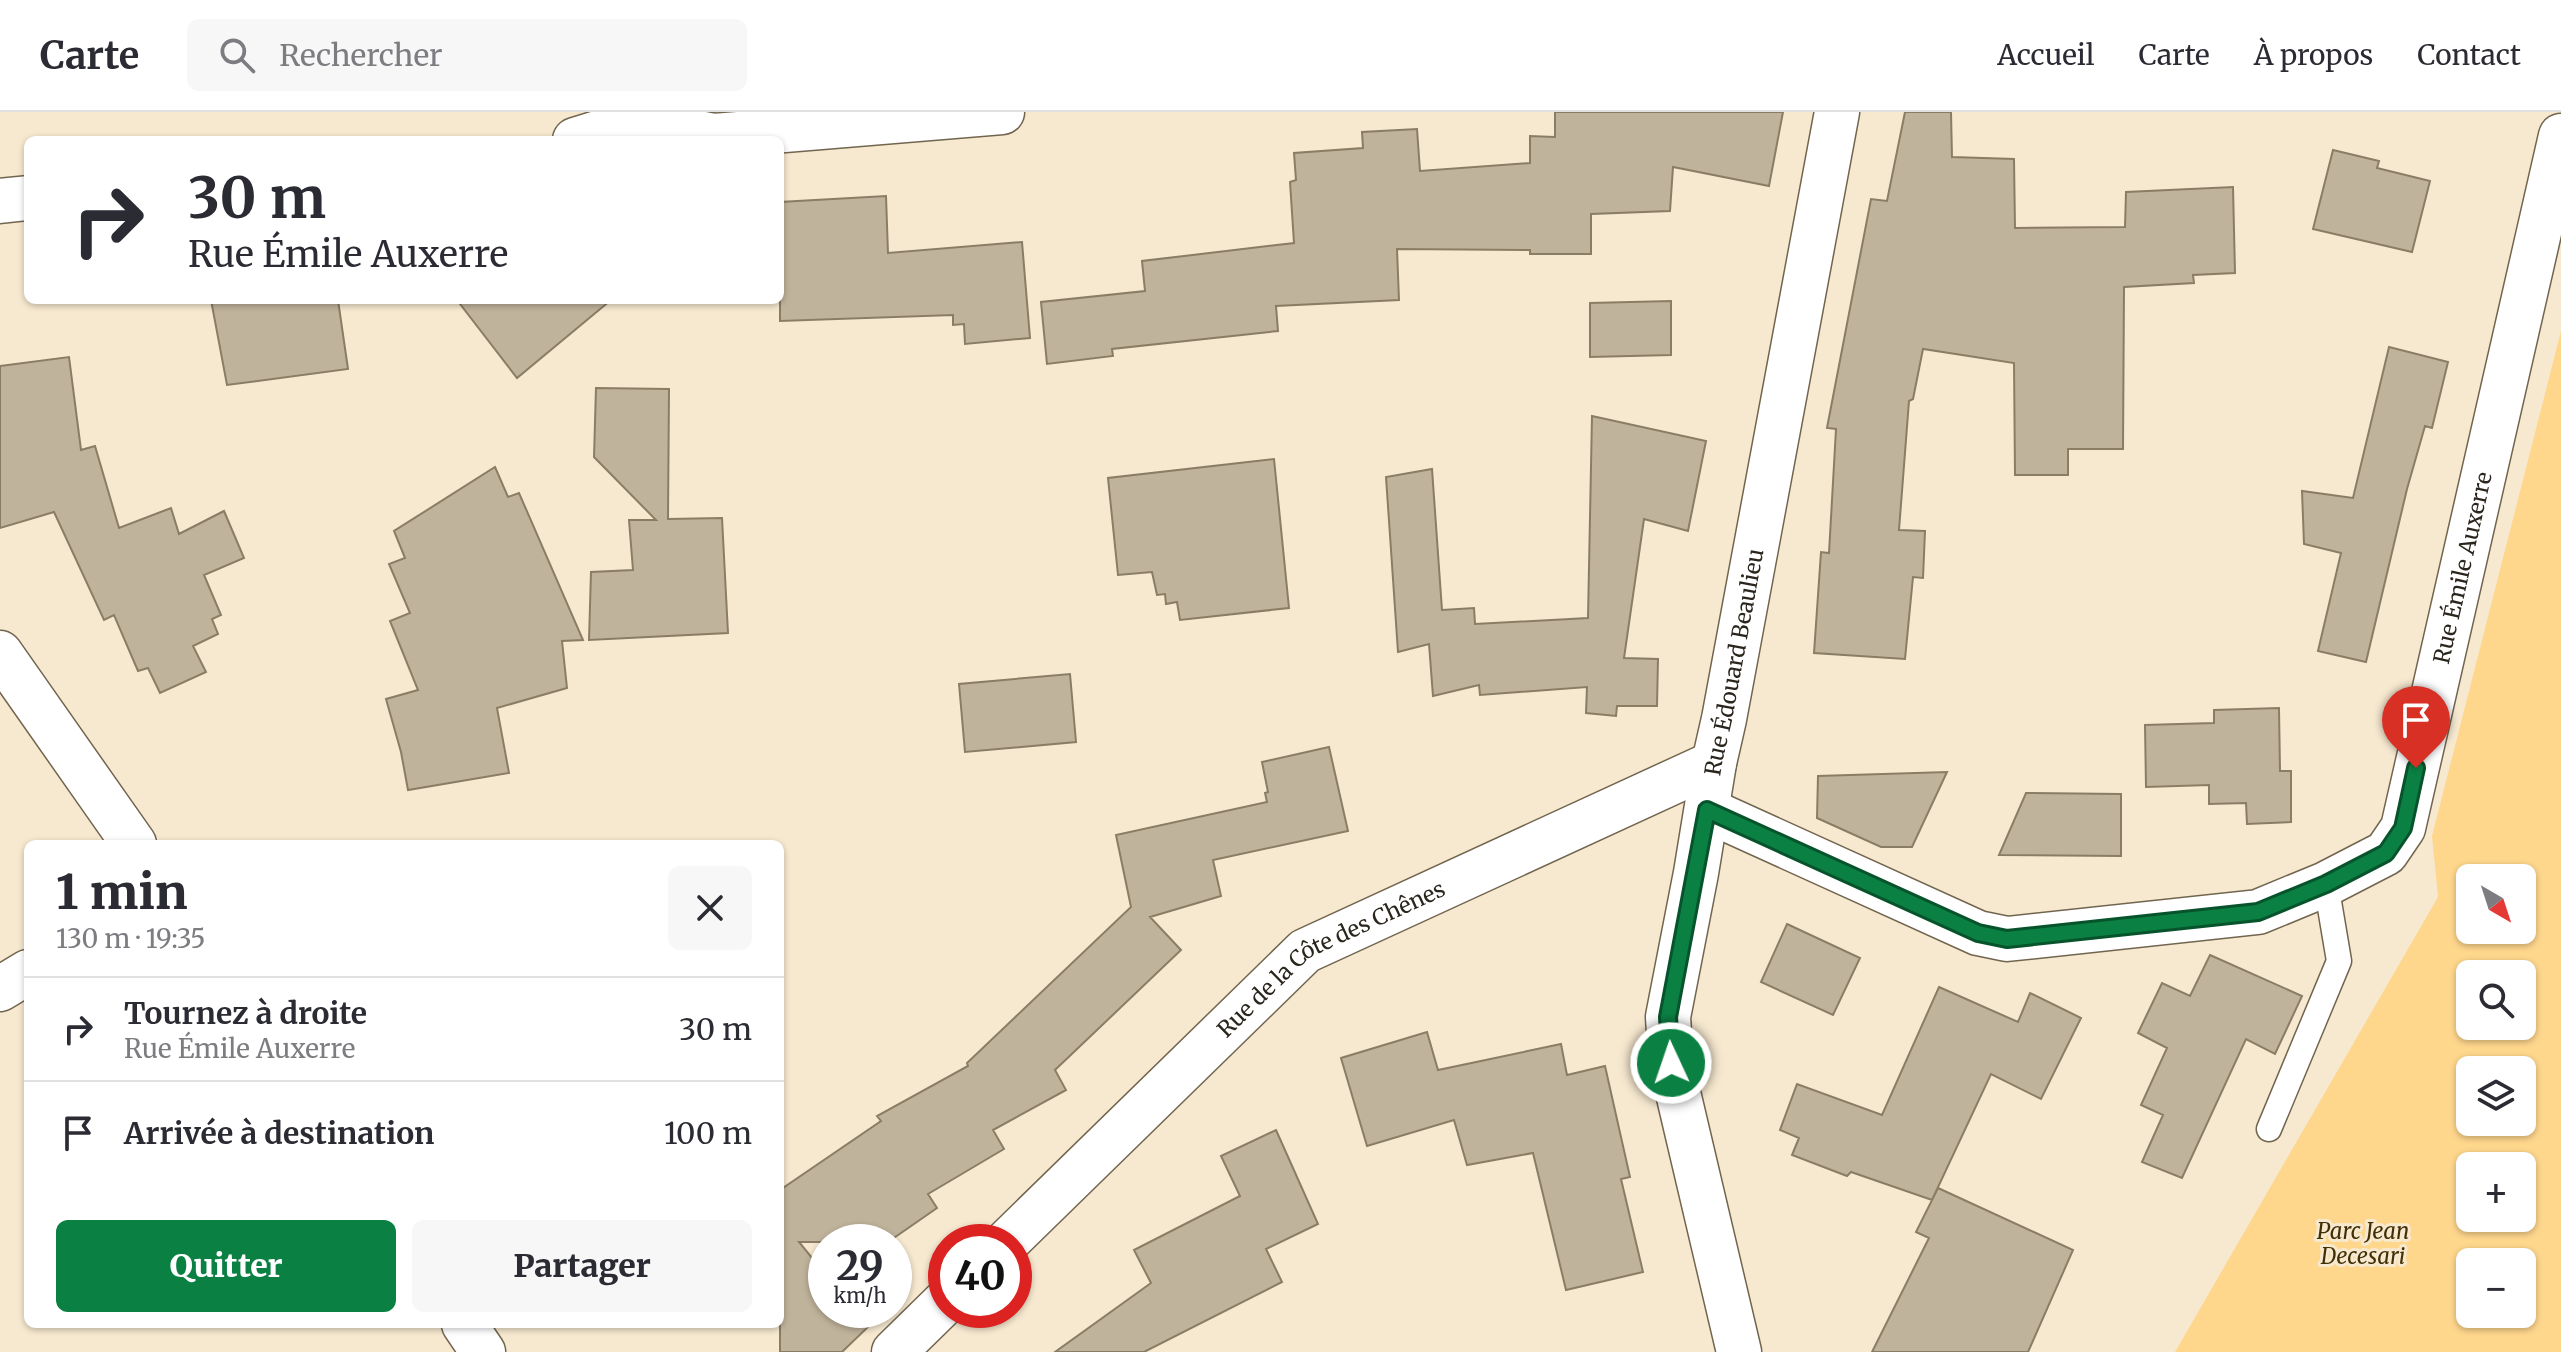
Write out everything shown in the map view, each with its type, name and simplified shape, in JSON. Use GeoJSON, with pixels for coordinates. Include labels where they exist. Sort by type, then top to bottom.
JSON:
{"type":"FeatureCollection","features":[{"type":"Feature","properties":{"kind":"street"},"geometry":{"type":"LineString","coordinates":[[594,128],[637,133],[678,129],[714,136],[1002,112]]}},
{"type":"Feature","properties":{"kind":"street","name":"Rue Édouard Beaulieu"},"geometry":{"type":"LineString","coordinates":[[1739,1352],[1671,1063],[1668,1017],[1837,112]]}},
{"type":"Feature","properties":{"kind":"street","name":"Rue Émile Auxerre"},"geometry":{"type":"LineString","coordinates":[[1707,810],[1978,933],[2007,939],[2258,912],[2326,884],[2386,853],[2403,828],[2561,136]]}},
{"type":"Feature","properties":{"kind":"street"},"geometry":{"type":"LineString","coordinates":[[0,201],[24,198]]}},
{"type":"Feature","properties":{"kind":"street"},"geometry":{"type":"LineString","coordinates":[[0,653],[131,840]]}},
{"type":"Feature","properties":{"kind":"street","name":"Rue de la Côte des Chênes"},"geometry":{"type":"LineString","coordinates":[[1025,1224],[1305,951],[1714,763]]}},
{"type":"Feature","properties":{"kind":"street"},"geometry":{"type":"LineString","coordinates":[[0,989],[24,974]]}},
{"type":"Feature","properties":{"kind":"street"},"geometry":{"type":"LineString","coordinates":[[894,1352],[928,1319]]}},
{"type":"Feature","properties":{"kind":"street"},"geometry":{"type":"LineString","coordinates":[[467,1328],[483,1352]]}},
{"type":"Feature","properties":{"kind":"lane"},"geometry":{"type":"LineString","coordinates":[[2269,1129],[2339,961],[2326,884]]}},
{"type":"Feature","properties":{"kind":"green space","name":"Parc Jean Decesari"},"geometry":{"type":"Polygon","coordinates":[[[2561,331],[2561,1352],[2175,1352],[2438,897],[2432,836],[2561,331]]]}},
{"type":"Feature","properties":{"kind":"building"},"geometry":{"type":"Polygon","coordinates":[[[1555,112],[1783,112],[1769,186],[1673,167],[1670,211],[1591,214],[1591,254],[1530,254],[1530,250],[1397,249],[1399,300],[1276,306],[1278,331],[1112,349],[1113,356],[1047,364],[1041,302],[1145,291],[1142,261],[1294,243],[1290,182],[1296,180],[1294,153],[1363,148],[1362,132],[1417,129],[1420,171],[1530,163],[1530,136],[1555,137],[1555,112]]]}},
{"type":"Feature","properties":{"kind":"building"},"geometry":{"type":"Polygon","coordinates":[[[1905,112],[1951,112],[1952,157],[2014,159],[2015,228],[2125,227],[2126,192],[2233,187],[2235,273],[2193,275],[2194,283],[2124,287],[2123,449],[2068,449],[2068,475],[2015,475],[2014,363],[1923,349],[1913,399],[1909,401],[1899,530],[1925,531],[1923,578],[1913,577],[1905,659],[1814,653],[1821,552],[1829,553],[1836,429],[1827,428],[1871,199],[1887,201],[1905,112]]]}},
{"type":"Feature","properties":{"kind":"building"},"geometry":{"type":"Polygon","coordinates":[[[2333,150],[2379,161],[2377,168],[2430,181],[2412,252],[2313,229],[2333,150]]]}},
{"type":"Feature","properties":{"kind":"building"},"geometry":{"type":"Polygon","coordinates":[[[886,196],[888,253],[1022,242],[1030,338],[965,344],[964,324],[953,325],[953,315],[780,321],[780,304],[784,304],[784,202],[886,196]]]}},
{"type":"Feature","properties":{"kind":"building"},"geometry":{"type":"Polygon","coordinates":[[[1671,301],[1671,355],[1590,357],[1590,303],[1671,301]]]}},
{"type":"Feature","properties":{"kind":"building"},"geometry":{"type":"Polygon","coordinates":[[[212,304],[339,304],[348,369],[227,385],[212,304]]]}},
{"type":"Feature","properties":{"kind":"building"},"geometry":{"type":"Polygon","coordinates":[[[460,304],[606,304],[517,378],[460,304]]]}},
{"type":"Feature","properties":{"kind":"building"},"geometry":{"type":"Polygon","coordinates":[[[2389,347],[2448,362],[2432,428],[2425,426],[2407,489],[2366,662],[2318,651],[2341,553],[2304,544],[2302,491],[2353,498],[2389,347]]]}},
{"type":"Feature","properties":{"kind":"building"},"geometry":{"type":"Polygon","coordinates":[[[69,357],[81,450],[95,446],[119,528],[171,508],[179,534],[224,511],[244,558],[204,575],[221,615],[212,619],[218,634],[193,646],[206,672],[160,693],[148,668],[138,671],[114,615],[104,620],[54,512],[0,528],[0,366],[69,357]]]}},
{"type":"Feature","properties":{"kind":"building"},"geometry":{"type":"Polygon","coordinates":[[[596,388],[669,389],[668,519],[722,518],[728,633],[589,640],[591,572],[633,570],[629,520],[656,520],[594,457],[596,388]]]}},
{"type":"Feature","properties":{"kind":"building"},"geometry":{"type":"Polygon","coordinates":[[[1592,416],[1706,441],[1688,531],[1644,519],[1624,658],[1658,659],[1657,706],[1617,706],[1616,716],[1586,713],[1587,687],[1480,695],[1479,685],[1433,696],[1429,644],[1398,652],[1386,477],[1432,469],[1442,610],[1474,608],[1475,624],[1588,618],[1592,416]]]}},
{"type":"Feature","properties":{"kind":"building"},"geometry":{"type":"Polygon","coordinates":[[[1274,459],[1289,608],[1180,620],[1177,602],[1166,604],[1165,594],[1157,595],[1152,572],[1118,575],[1108,478],[1274,459]]]}},
{"type":"Feature","properties":{"kind":"building"},"geometry":{"type":"Polygon","coordinates":[[[495,467],[508,497],[519,493],[583,640],[562,641],[567,688],[497,708],[509,773],[408,790],[386,699],[418,690],[390,621],[410,613],[389,564],[405,558],[394,531],[495,467]]]}},
{"type":"Feature","properties":{"kind":"building"},"geometry":{"type":"Polygon","coordinates":[[[1070,674],[1076,742],[965,752],[959,684],[1070,674]]]}},
{"type":"Feature","properties":{"kind":"building"},"geometry":{"type":"Polygon","coordinates":[[[2279,708],[2280,771],[2291,771],[2291,822],[2247,824],[2246,803],[2209,804],[2209,785],[2146,787],[2145,725],[2214,723],[2214,710],[2279,708]]]}},
{"type":"Feature","properties":{"kind":"building"},"geometry":{"type":"Polygon","coordinates":[[[1329,747],[1348,831],[1213,860],[1221,896],[1150,917],[1181,950],[1055,1070],[1066,1090],[993,1130],[1004,1149],[928,1194],[937,1208],[912,1225],[808,1224],[808,1242],[799,1242],[808,1253],[808,1328],[867,1328],[842,1352],[780,1352],[780,1328],[784,1328],[784,1187],[881,1121],[877,1116],[968,1066],[967,1063],[1131,907],[1116,835],[1267,802],[1265,793],[1268,792],[1262,762],[1329,747]]]}},
{"type":"Feature","properties":{"kind":"building"},"geometry":{"type":"Polygon","coordinates":[[[1947,772],[1912,847],[1881,847],[1817,818],[1818,776],[1947,772]]]}},
{"type":"Feature","properties":{"kind":"building"},"geometry":{"type":"Polygon","coordinates":[[[2026,793],[2121,794],[2121,856],[1999,855],[2026,793]]]}},
{"type":"Feature","properties":{"kind":"building"},"geometry":{"type":"Polygon","coordinates":[[[1787,924],[1860,958],[1833,1015],[1761,982],[1787,924]]]}},
{"type":"Feature","properties":{"kind":"building"},"geometry":{"type":"Polygon","coordinates":[[[2210,955],[2302,996],[2275,1054],[2246,1039],[2182,1178],[2142,1162],[2163,1115],[2141,1105],[2167,1048],[2138,1033],[2162,983],[2190,996],[2210,955]]]}},
{"type":"Feature","properties":{"kind":"building"},"geometry":{"type":"Polygon","coordinates":[[[1939,987],[2018,1022],[2030,993],[2081,1018],[2041,1099],[1991,1074],[1932,1200],[1851,1172],[1847,1176],[1792,1155],[1799,1138],[1780,1130],[1797,1084],[1882,1115],[1939,987]]]}},
{"type":"Feature","properties":{"kind":"building"},"geometry":{"type":"Polygon","coordinates":[[[1427,1032],[1438,1070],[1561,1044],[1567,1075],[1605,1066],[1630,1177],[1621,1179],[1643,1272],[1566,1290],[1533,1153],[1467,1165],[1454,1120],[1367,1146],[1341,1058],[1427,1032]]]}},
{"type":"Feature","properties":{"kind":"building"},"geometry":{"type":"Polygon","coordinates":[[[1276,1130],[1318,1224],[1266,1249],[1282,1282],[1144,1352],[1055,1352],[1151,1283],[1134,1250],[1240,1196],[1221,1156],[1276,1130]]]}},
{"type":"Feature","properties":{"kind":"building"},"geometry":{"type":"Polygon","coordinates":[[[1938,1188],[2073,1250],[2028,1352],[1872,1352],[1929,1238],[1916,1232],[1938,1188]]]}},
{"type":"Feature","properties":{"kind":"route"},"geometry":{"type":"LineString","coordinates":[[1671,1063],[1668,1017],[1707,810],[1978,933],[2007,939],[2258,912],[2326,884],[2386,853],[2403,828],[2416,768]]}}]}
